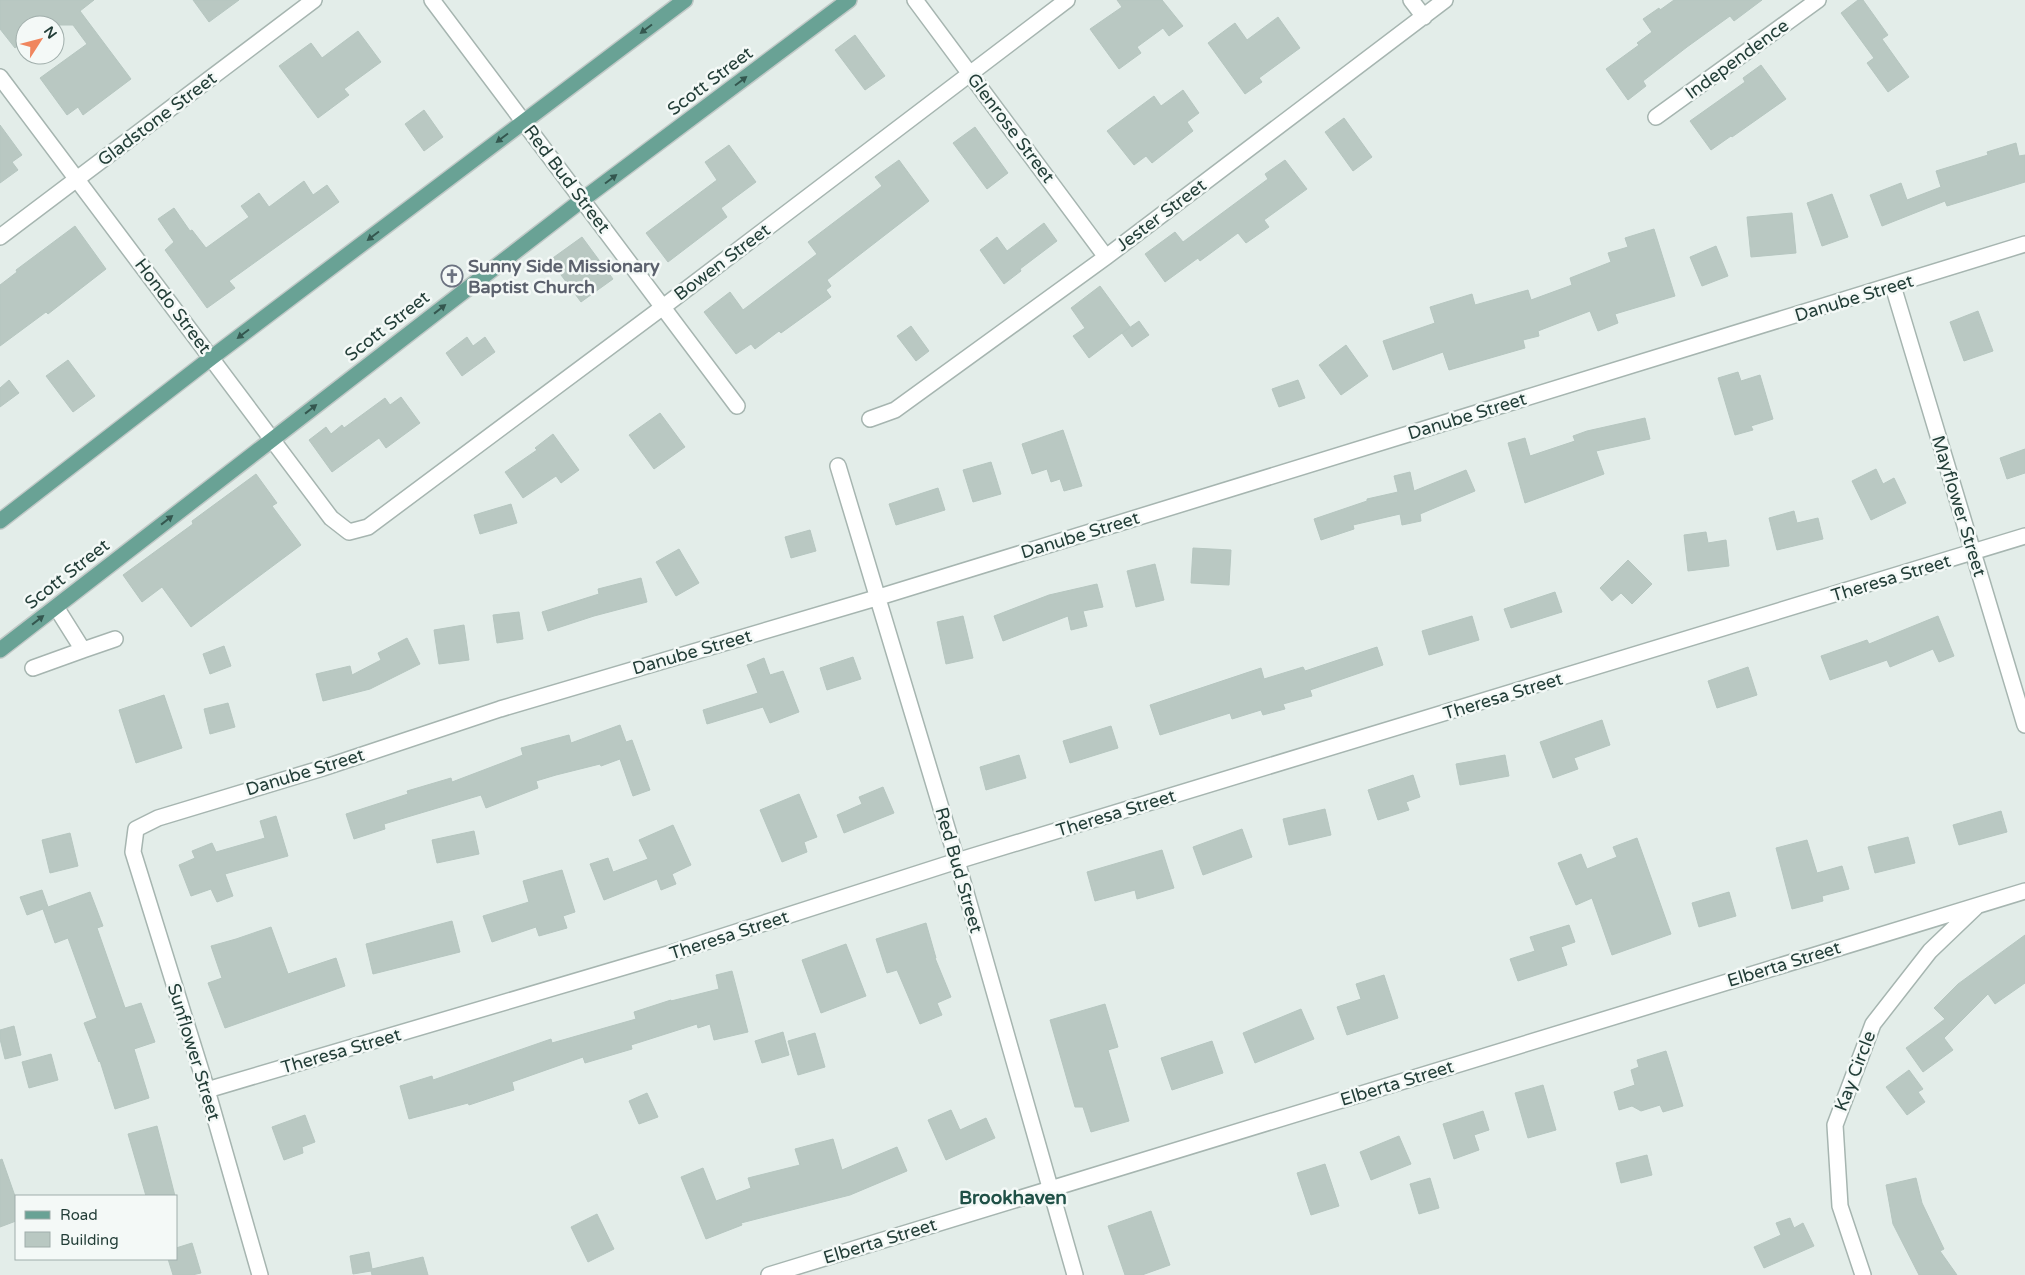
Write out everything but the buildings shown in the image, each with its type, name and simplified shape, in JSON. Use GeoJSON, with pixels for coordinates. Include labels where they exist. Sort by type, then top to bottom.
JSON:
{"type":"FeatureCollection","features":[{"type":"Feature","properties":{"kind":"main road"},"geometry":{"type":"LineString","coordinates":[[0,521],[685,0]]}},
{"type":"Feature","properties":{"kind":"main road","name":"Scott Street"},"geometry":{"type":"LineString","coordinates":[[0,650],[582,200],[849,0]]}},
{"type":"Feature","properties":{"kind":"street","name":"Gladstone Street"},"geometry":{"type":"LineString","coordinates":[[0,237],[314,0]]}},
{"type":"Feature","properties":{"kind":"street","name":"Red Bud Street"},"geometry":{"type":"LineString","coordinates":[[432,0],[737,406]]}},
{"type":"Feature","properties":{"kind":"street","name":"Glenrose Street"},"geometry":{"type":"LineString","coordinates":[[915,0],[1106,257]]}},
{"type":"Feature","properties":{"kind":"street","name":"Bowen Street"},"geometry":{"type":"LineString","coordinates":[[348,532],[368,526],[663,307],[1067,0]]}},
{"type":"Feature","properties":{"kind":"street"},"geometry":{"type":"LineString","coordinates":[[1411,0],[1424,17]]}},
{"type":"Feature","properties":{"kind":"street","name":"Jester Street"},"geometry":{"type":"LineString","coordinates":[[870,419],[895,410],[1106,257],[1445,0]]}},
{"type":"Feature","properties":{"kind":"street","name":"Independence"},"geometry":{"type":"LineString","coordinates":[[1656,117],[1818,0]]}},
{"type":"Feature","properties":{"kind":"street","name":"Hondo Street"},"geometry":{"type":"LineString","coordinates":[[0,77],[331,518],[348,532]]}},
{"type":"Feature","properties":{"kind":"street","name":"Danube Street"},"geometry":{"type":"LineString","coordinates":[[136,829],[158,818],[323,768],[500,709],[876,598],[2025,244]]}},
{"type":"Feature","properties":{"kind":"street","name":"Mayflower Street"},"geometry":{"type":"LineString","coordinates":[[1893,286],[2025,725]]}},
{"type":"Feature","properties":{"kind":"street","name":"Red Bud Street"},"geometry":{"type":"LineString","coordinates":[[838,466],[876,598],[957,861],[1050,1190],[1076,1275]]}},
{"type":"Feature","properties":{"kind":"street","name":"Theresa Street"},"geometry":{"type":"LineString","coordinates":[[206,1090],[658,957],[957,861],[2025,536]]}},
{"type":"Feature","properties":{"kind":"street"},"geometry":{"type":"LineString","coordinates":[[56,607],[83,650]]}},
{"type":"Feature","properties":{"kind":"street"},"geometry":{"type":"LineString","coordinates":[[33,668],[115,639]]}},
{"type":"Feature","properties":{"kind":"street","name":"Sunflower Street"},"geometry":{"type":"LineString","coordinates":[[136,829],[134,852],[260,1275]]}},
{"type":"Feature","properties":{"kind":"street","name":"Elberta Street"},"geometry":{"type":"LineString","coordinates":[[768,1275],[2025,891]]}},
{"type":"Feature","properties":{"kind":"street","name":"Kay Circle"},"geometry":{"type":"LineString","coordinates":[[1863,1275],[1840,1206],[1834,1125],[1873,1024],[1930,951],[1978,904]]}},
{"type":"Feature","properties":{"kind":"place","name":"Sunny Side Missionary Baptist Church"},"geometry":{"type":"Point","coordinates":[452,276]}},
{"type":"Feature","properties":{"kind":"district","name":"Brookhaven"},"geometry":{"type":"Point","coordinates":[1013,1197]}}]}
